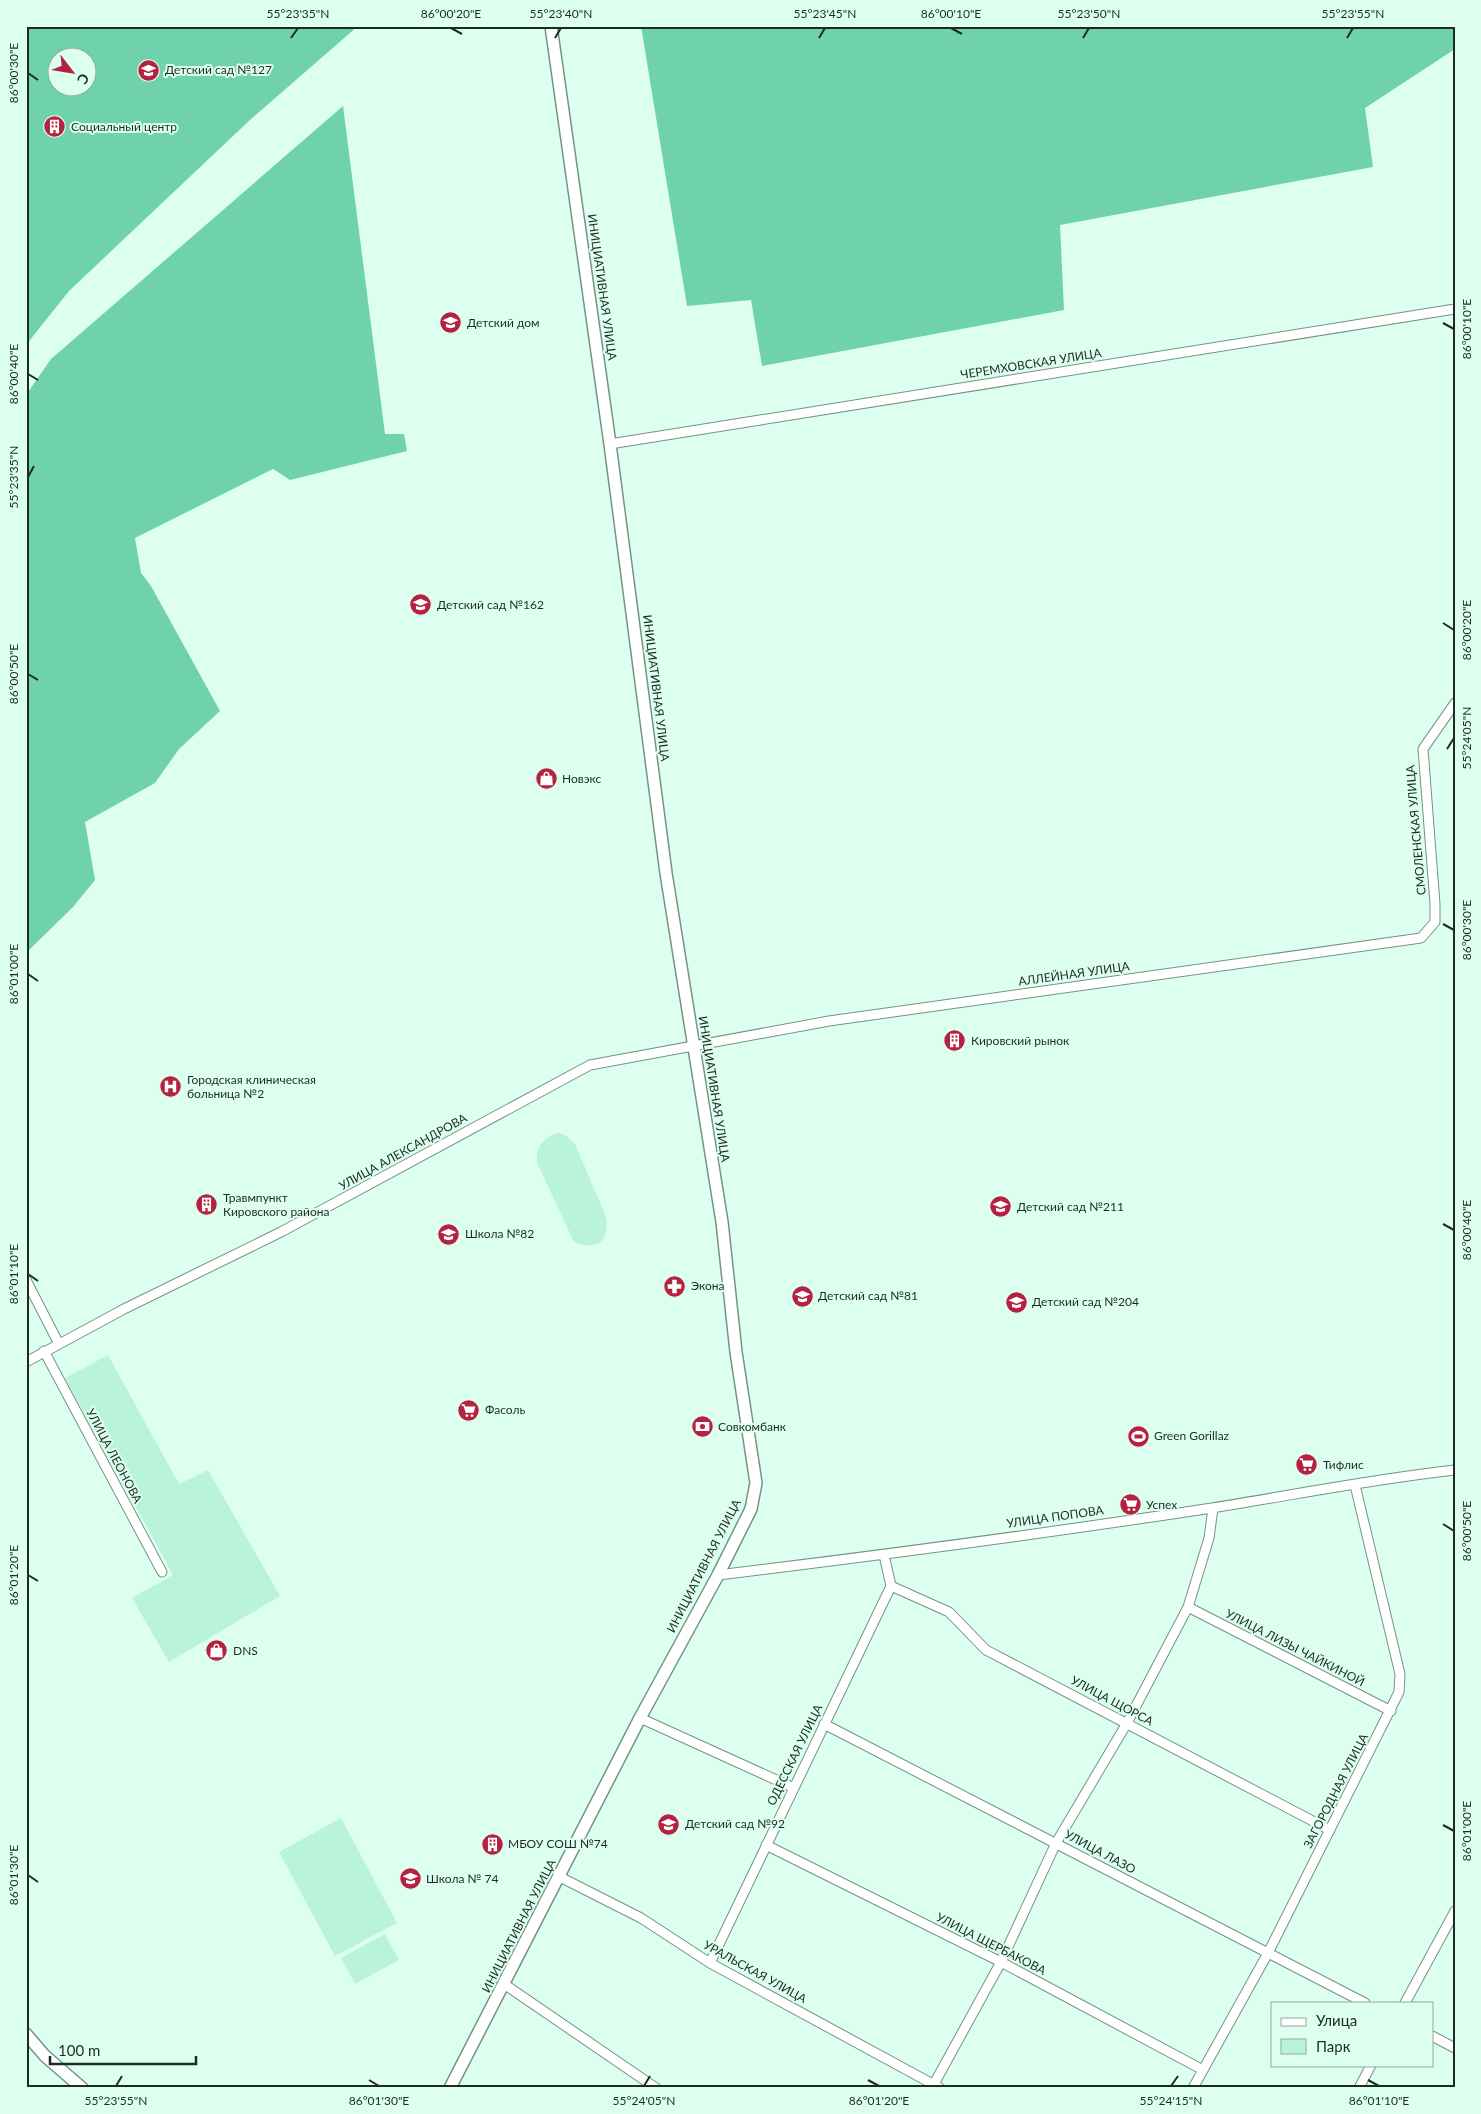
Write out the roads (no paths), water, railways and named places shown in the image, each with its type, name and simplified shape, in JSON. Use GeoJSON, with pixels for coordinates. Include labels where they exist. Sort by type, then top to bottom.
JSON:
{"type":"FeatureCollection","features":[{"type":"Feature","properties":{"kind":"main road","name":"ИНИЦИАТИВНАЯ УЛИЦА"},"geometry":{"type":"LineString","coordinates":[[450,2088],[640,1718],[718,1575],[751,1508],[756,1483],[736,1352],[722,1222],[666,873],[610,444],[551,26]]}},
{"type":"Feature","properties":{"kind":"main road"},"geometry":{"type":"LineString","coordinates":[[26,2034],[45,2056],[82,2088]]}},
{"type":"Feature","properties":{"kind":"street","name":"ЧЕРЕМХОВСКАЯ УЛИЦА"},"geometry":{"type":"LineString","coordinates":[[610,444],[1455,309]]}},
{"type":"Feature","properties":{"kind":"street","name":"СМОЛЕНСКАЯ УЛИЦА"},"geometry":{"type":"LineString","coordinates":[[1435,904],[1423,748],[1455,704]]}},
{"type":"Feature","properties":{"kind":"street","name":"АЛЛЕЙНАЯ УЛИЦА"},"geometry":{"type":"LineString","coordinates":[[693,1044],[857,1017],[1421,938],[1435,922],[1435,904]]}},
{"type":"Feature","properties":{"kind":"street","name":"УЛИЦА АЛЕКСАНДРОВА"},"geometry":{"type":"LineString","coordinates":[[26,1362],[124,1309],[281,1232],[590,1065],[693,1044]]}},
{"type":"Feature","properties":{"kind":"street"},"geometry":{"type":"LineString","coordinates":[[26,1280],[59,1344]]}},
{"type":"Feature","properties":{"kind":"street","name":"УЛИЦА ЛЕОНОВА"},"geometry":{"type":"LineString","coordinates":[[44,1351],[162,1572]]}},
{"type":"Feature","properties":{"kind":"street","name":"УЛИЦА ПОПОВА"},"geometry":{"type":"LineString","coordinates":[[718,1575],[884,1555],[1213,1508],[1274,1496],[1355,1486],[1397,1477],[1455,1470]]}},
{"type":"Feature","properties":{"kind":"street","name":"ЗАГОРОДНАЯ УЛИЦА"},"geometry":{"type":"LineString","coordinates":[[1193,2088],[1268,1953],[1399,1692],[1400,1674],[1355,1486]]}},
{"type":"Feature","properties":{"kind":"street"},"geometry":{"type":"LineString","coordinates":[[937,2086],[1001,1962],[1056,1843],[1127,1723],[1188,1607],[1209,1538],[1213,1508]]}},
{"type":"Feature","properties":{"kind":"street"},"geometry":{"type":"LineString","coordinates":[[884,1555],[891,1586]]}},
{"type":"Feature","properties":{"kind":"street","name":"УЛИЦА ЩОРСА"},"geometry":{"type":"LineString","coordinates":[[891,1586],[949,1612],[986,1650],[1330,1830]]}},
{"type":"Feature","properties":{"kind":"street","name":"ОДЕССКАЯ УЛИЦА"},"geometry":{"type":"LineString","coordinates":[[710,1963],[891,1586]]}},
{"type":"Feature","properties":{"kind":"street","name":"УЛИЦА ЛИЗЫ ЧАЙКИНОЙ"},"geometry":{"type":"LineString","coordinates":[[1188,1607],[1391,1711]]}},
{"type":"Feature","properties":{"kind":"street"},"geometry":{"type":"LineString","coordinates":[[640,1718],[794,1788]]}},
{"type":"Feature","properties":{"kind":"street","name":"УЛИЦА ЛАЗО"},"geometry":{"type":"LineString","coordinates":[[824,1724],[1363,2002]]}},
{"type":"Feature","properties":{"kind":"street","name":"УЛИЦА ЩЕРБАКОВА"},"geometry":{"type":"LineString","coordinates":[[766,1845],[1001,1962],[1203,2070]]}},
{"type":"Feature","properties":{"kind":"street","name":"УРАЛЬСКАЯ УЛИЦА"},"geometry":{"type":"LineString","coordinates":[[560,1876],[641,1918],[710,1963],[937,2086]]}},
{"type":"Feature","properties":{"kind":"street"},"geometry":{"type":"LineString","coordinates":[[1406,2002],[1455,1911]]}},
{"type":"Feature","properties":{"kind":"street"},"geometry":{"type":"LineString","coordinates":[[504,1984],[656,2088]]}},
{"type":"Feature","properties":{"kind":"street"},"geometry":{"type":"LineString","coordinates":[[1434,2037],[1455,2048]]}},
{"type":"Feature","properties":{"kind":"street"},"geometry":{"type":"LineString","coordinates":[[1359,2088],[1371,2066]]}},
{"type":"Feature","properties":{"kind":"place","name":"Детский сад №127"},"geometry":{"type":"Point","coordinates":[149,70]}},
{"type":"Feature","properties":{"kind":"place","name":"Социальный центр"},"geometry":{"type":"Point","coordinates":[55,127]}},
{"type":"Feature","properties":{"kind":"place","name":"Детский дом"},"geometry":{"type":"Point","coordinates":[451,323]}},
{"type":"Feature","properties":{"kind":"place","name":"Детский сад №162"},"geometry":{"type":"Point","coordinates":[421,605]}},
{"type":"Feature","properties":{"kind":"place","name":"Новэкс"},"geometry":{"type":"Point","coordinates":[546,779]}},
{"type":"Feature","properties":{"kind":"place","name":"Кировский рынок"},"geometry":{"type":"Point","coordinates":[955,1041]}},
{"type":"Feature","properties":{"kind":"place","name":"Городская клиническая больница №2"},"geometry":{"type":"Point","coordinates":[171,1087]}},
{"type":"Feature","properties":{"kind":"place","name":"Травмпункт Кировского района"},"geometry":{"type":"Point","coordinates":[207,1205]}},
{"type":"Feature","properties":{"kind":"place","name":"Детский сад №211"},"geometry":{"type":"Point","coordinates":[1001,1207]}},
{"type":"Feature","properties":{"kind":"place","name":"Школа №82"},"geometry":{"type":"Point","coordinates":[449,1234]}},
{"type":"Feature","properties":{"kind":"place","name":"Экона"},"geometry":{"type":"Point","coordinates":[675,1286]}},
{"type":"Feature","properties":{"kind":"place","name":"Детский сад №81"},"geometry":{"type":"Point","coordinates":[802,1296]}},
{"type":"Feature","properties":{"kind":"place","name":"Детский сад №204"},"geometry":{"type":"Point","coordinates":[1016,1302]}},
{"type":"Feature","properties":{"kind":"place","name":"Фасоль"},"geometry":{"type":"Point","coordinates":[469,1410]}},
{"type":"Feature","properties":{"kind":"place","name":"Совкомбанк"},"geometry":{"type":"Point","coordinates":[702,1427]}},
{"type":"Feature","properties":{"kind":"place","name":"Green Gorillaz"},"geometry":{"type":"Point","coordinates":[1138,1436]}},
{"type":"Feature","properties":{"kind":"place","name":"Тифлис"},"geometry":{"type":"Point","coordinates":[1307,1465]}},
{"type":"Feature","properties":{"kind":"place","name":"Успех"},"geometry":{"type":"Point","coordinates":[1130,1505]}},
{"type":"Feature","properties":{"kind":"place","name":"DNS"},"geometry":{"type":"Point","coordinates":[217,1651]}},
{"type":"Feature","properties":{"kind":"place","name":"Детский сад №92"},"geometry":{"type":"Point","coordinates":[669,1824]}},
{"type":"Feature","properties":{"kind":"place","name":"МБОУ СОШ №74"},"geometry":{"type":"Point","coordinates":[492,1844]}},
{"type":"Feature","properties":{"kind":"place","name":"Школа № 74"},"geometry":{"type":"Point","coordinates":[410,1879]}}]}
